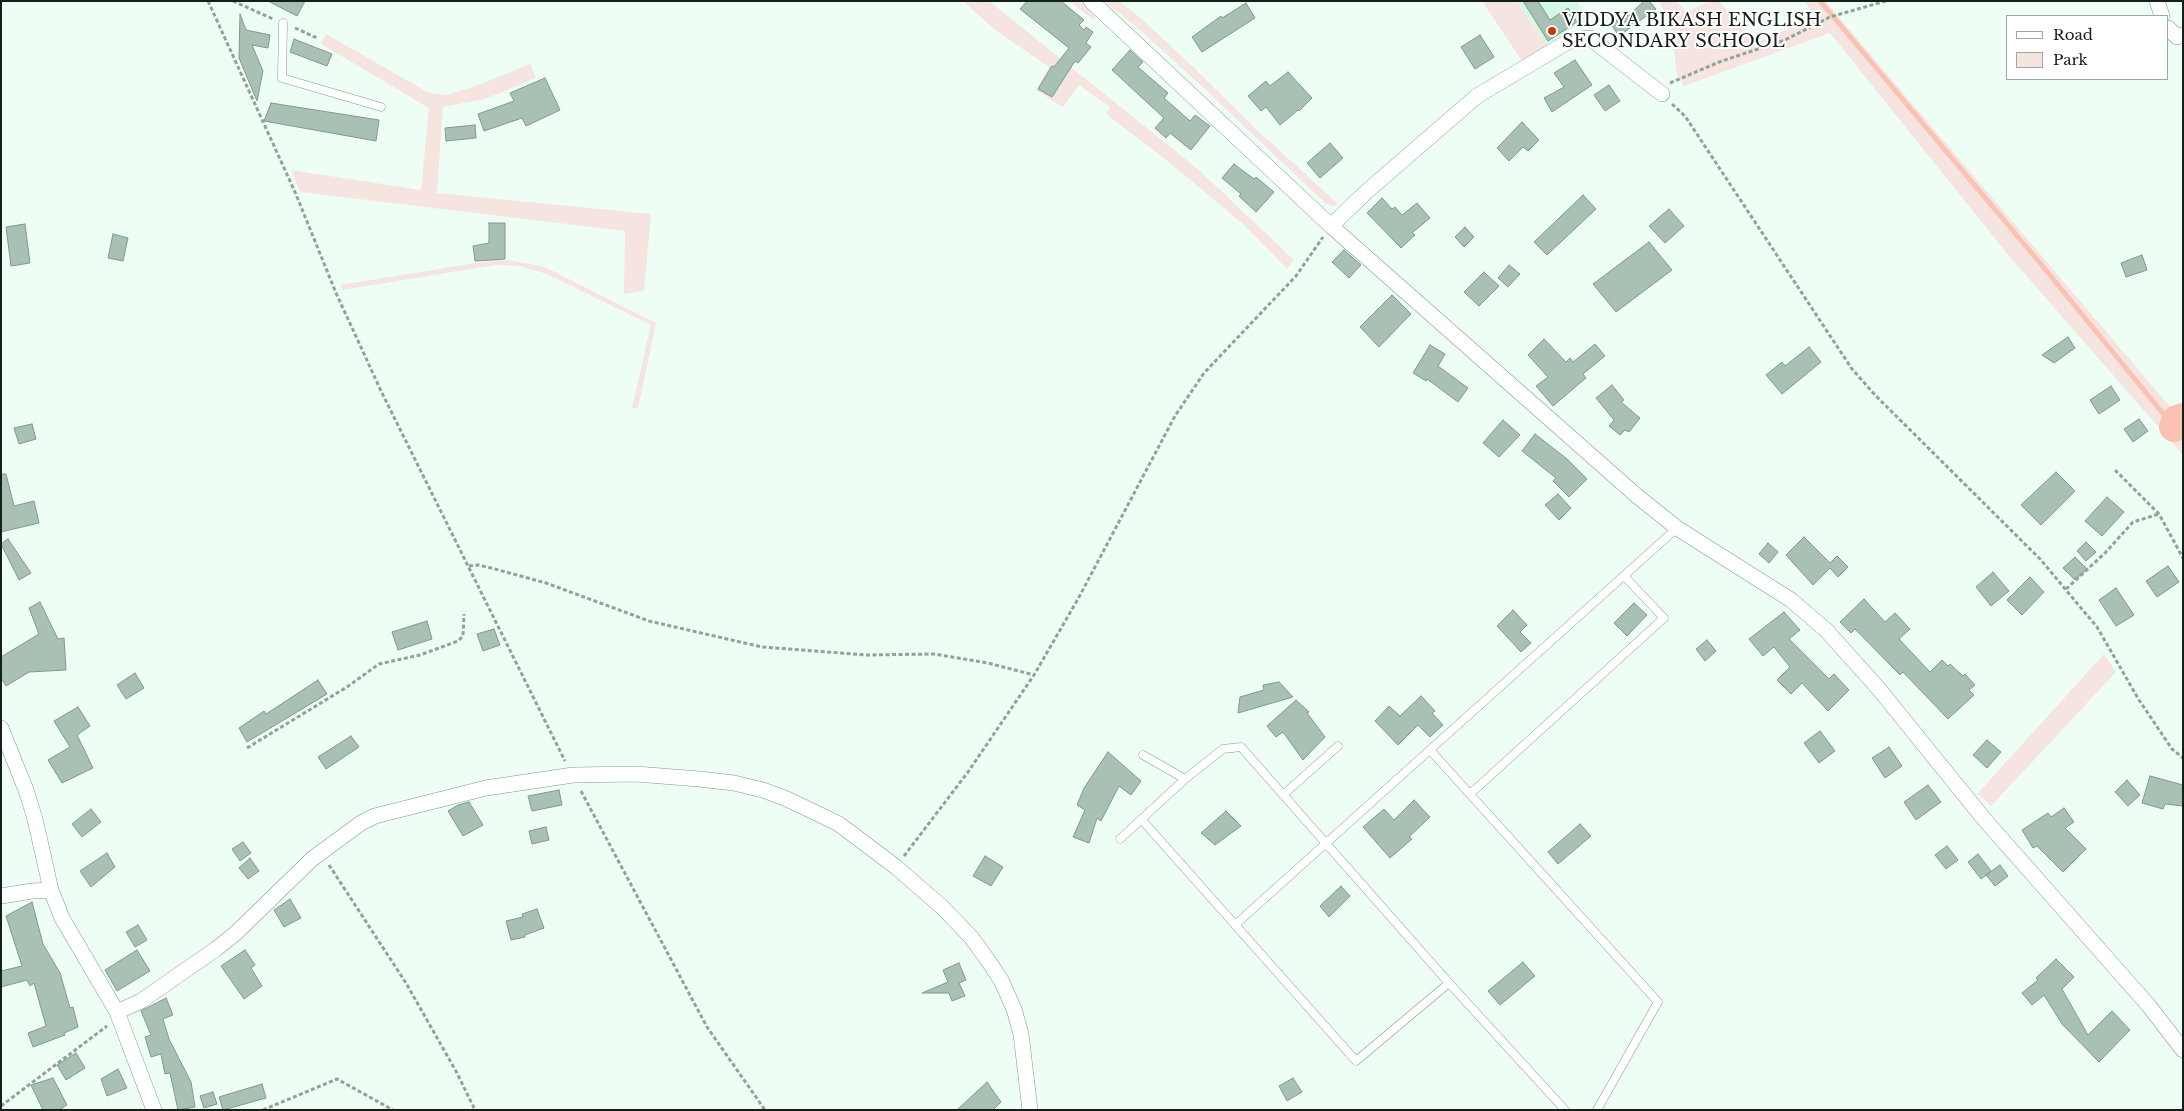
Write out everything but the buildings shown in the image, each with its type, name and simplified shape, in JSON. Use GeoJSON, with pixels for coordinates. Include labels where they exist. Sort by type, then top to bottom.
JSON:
{"type":"FeatureCollection","features":[{"type":"Feature","properties":{"kind":"street"},"geometry":{"type":"LineString","coordinates":[[1090,1],[1331,226],[1637,496],[1677,528],[1791,600],[1826,630],[1878,688],[1984,819],[2149,1006],[2183,1050]]}},
{"type":"Feature","properties":{"kind":"street"},"geometry":{"type":"LineString","coordinates":[[2157,1],[2162,15]]}},
{"type":"Feature","properties":{"kind":"street"},"geometry":{"type":"LineString","coordinates":[[2169,29],[2177,36],[2183,35]]}},
{"type":"Feature","properties":{"kind":"street"},"geometry":{"type":"LineString","coordinates":[[1331,226],[1365,193],[1477,96],[1571,40],[1590,38],[1659,92]]}},
{"type":"Feature","properties":{"kind":"street"},"geometry":{"type":"LineString","coordinates":[[1,728],[26,790],[51,890],[62,918],[117,1012],[154,1110]]}},
{"type":"Feature","properties":{"kind":"street"},"geometry":{"type":"LineString","coordinates":[[117,1012],[141,1000],[216,949],[236,933],[319,853],[361,823],[375,816],[486,788],[572,775],[636,774],[734,783],[787,799],[839,824],[896,867],[942,907],[971,937],[1001,980],[1014,1009],[1021,1034],[1030,1110]]}},
{"type":"Feature","properties":{"kind":"street"},"geometry":{"type":"LineString","coordinates":[[1,896],[51,890]]}},
{"type":"Feature","properties":{"kind":"lane"},"geometry":{"type":"LineString","coordinates":[[284,23],[282,78],[381,107]]}},
{"type":"Feature","properties":{"kind":"lane"},"geometry":{"type":"LineString","coordinates":[[1236,924],[1677,528]]}},
{"type":"Feature","properties":{"kind":"lane"},"geometry":{"type":"LineString","coordinates":[[1470,794],[1664,618],[1624,576]]}},
{"type":"Feature","properties":{"kind":"lane"},"geometry":{"type":"LineString","coordinates":[[1283,795],[1338,746]]}},
{"type":"Feature","properties":{"kind":"lane"},"geometry":{"type":"LineString","coordinates":[[1120,839],[1185,779],[1223,749],[1241,747],[1449,983],[1565,1110]]}},
{"type":"Feature","properties":{"kind":"lane"},"geometry":{"type":"LineString","coordinates":[[1430,750],[1658,1002],[1597,1110]]}},
{"type":"Feature","properties":{"kind":"lane"},"geometry":{"type":"LineString","coordinates":[[1143,755],[1185,779]]}},
{"type":"Feature","properties":{"kind":"lane"},"geometry":{"type":"LineString","coordinates":[[1142,820],[1356,1061],[1449,983]]}},
{"type":"Feature","properties":{"kind":"path"},"geometry":{"type":"LineString","coordinates":[[208,1],[295,192],[336,293],[377,384],[572,775],[708,1027],[765,1110]]}},
{"type":"Feature","properties":{"kind":"path"},"geometry":{"type":"LineString","coordinates":[[1886,1],[1840,14],[1785,40],[1719,62],[1659,92],[1686,116],[1852,369],[1874,395],[2040,559],[2066,589],[2097,627],[2139,700],[2172,749],[2183,758]]}},
{"type":"Feature","properties":{"kind":"path"},"geometry":{"type":"LineString","coordinates":[[896,867],[968,772],[1034,675],[1078,599],[1174,416],[1204,373],[1296,276],[1331,226]]}},
{"type":"Feature","properties":{"kind":"path"},"geometry":{"type":"LineString","coordinates":[[2115,470],[2159,514],[2183,558]]}},
{"type":"Feature","properties":{"kind":"path"},"geometry":{"type":"LineString","coordinates":[[2066,589],[2105,553],[2133,522],[2159,514]]}},
{"type":"Feature","properties":{"kind":"path"},"geometry":{"type":"LineString","coordinates":[[469,566],[478,565],[546,583],[649,621],[762,646],[833,654],[934,654],[988,663],[1034,675]]}},
{"type":"Feature","properties":{"kind":"path"},"geometry":{"type":"LineString","coordinates":[[247,748],[347,687],[379,664],[420,655],[458,641],[463,636],[464,614]]}},
{"type":"Feature","properties":{"kind":"path"},"geometry":{"type":"LineString","coordinates":[[319,853],[332,869],[406,983],[457,1073],[475,1110]]}},
{"type":"Feature","properties":{"kind":"path"},"geometry":{"type":"LineString","coordinates":[[1,1106],[110,1023],[117,1012]]}},
{"type":"Feature","properties":{"kind":"path"},"geometry":{"type":"LineString","coordinates":[[263,1110],[337,1079],[393,1110]]}},
{"type":"Feature","properties":{"kind":"shaded area","name":"VIDDYA BIKASH ENGLISH SECONDARY SCHOOL"},"geometry":{"type":"Polygon","coordinates":[[[1516,1],[1577,1],[1587,18],[1547,45],[1516,1]]]}},
{"type":"Feature","properties":{"kind":"green space"},"geometry":{"type":"Polygon","coordinates":[[[963,1],[989,1],[1199,170],[1294,260],[1287,269],[1245,226],[1217,202],[1106,114],[1110,107],[1079,85],[1063,107],[1036,90],[1049,67],[994,29],[963,1]]]}},
{"type":"Feature","properties":{"kind":"green space"},"geometry":{"type":"Polygon","coordinates":[[[1069,1],[1082,1],[1094,11],[1095,21],[1069,1]]]}},
{"type":"Feature","properties":{"kind":"green space"},"geometry":{"type":"Polygon","coordinates":[[[1104,1],[1119,1],[1143,20],[1255,128],[1339,205],[1330,206],[1325,203],[1139,29],[1104,1]]]}},
{"type":"Feature","properties":{"kind":"green space"},"geometry":{"type":"Polygon","coordinates":[[[1482,1],[1516,1],[1547,45],[1522,61],[1482,1]]]}},
{"type":"Feature","properties":{"kind":"green space"},"geometry":{"type":"Polygon","coordinates":[[[1658,1],[1677,1],[1686,12],[1710,1],[1719,1],[1756,43],[1816,17],[1804,1],[1825,1],[2177,415],[2183,424],[2183,455],[2009,256],[1830,33],[1684,86],[1677,74],[1670,20],[1658,1]]]}},
{"type":"Feature","properties":{"kind":"green space"},"geometry":{"type":"Polygon","coordinates":[[[326,34],[429,93],[447,95],[481,84],[530,64],[536,78],[485,99],[443,107],[437,193],[651,214],[644,291],[624,294],[625,231],[300,192],[291,170],[421,190],[429,108],[321,44],[326,34]]]}},
{"type":"Feature","properties":{"kind":"green space"},"geometry":{"type":"Polygon","coordinates":[[[494,260],[508,260],[545,267],[656,323],[638,408],[632,408],[651,325],[547,274],[520,266],[496,265],[342,290],[340,285],[494,260]]]}},
{"type":"Feature","properties":{"kind":"green space"},"geometry":{"type":"Polygon","coordinates":[[[2104,654],[2116,672],[1991,806],[1978,793],[2104,654]]]}},
{"type":"Feature","properties":{"kind":"waterway"},"geometry":{"type":"LineString","coordinates":[[1820,1],[2040,263],[2183,438]]}},
{"type":"Feature","properties":{"kind":"waterway"},"geometry":{"type":"LineString","coordinates":[[2174,427],[2177,420],[2183,418]]}},
{"type":"Feature","properties":{"kind":"place","name":"VIDDYA BIKASH ENGLISH SECONDARY SCHOOL"},"geometry":{"type":"Point","coordinates":[1552,31]}}]}
